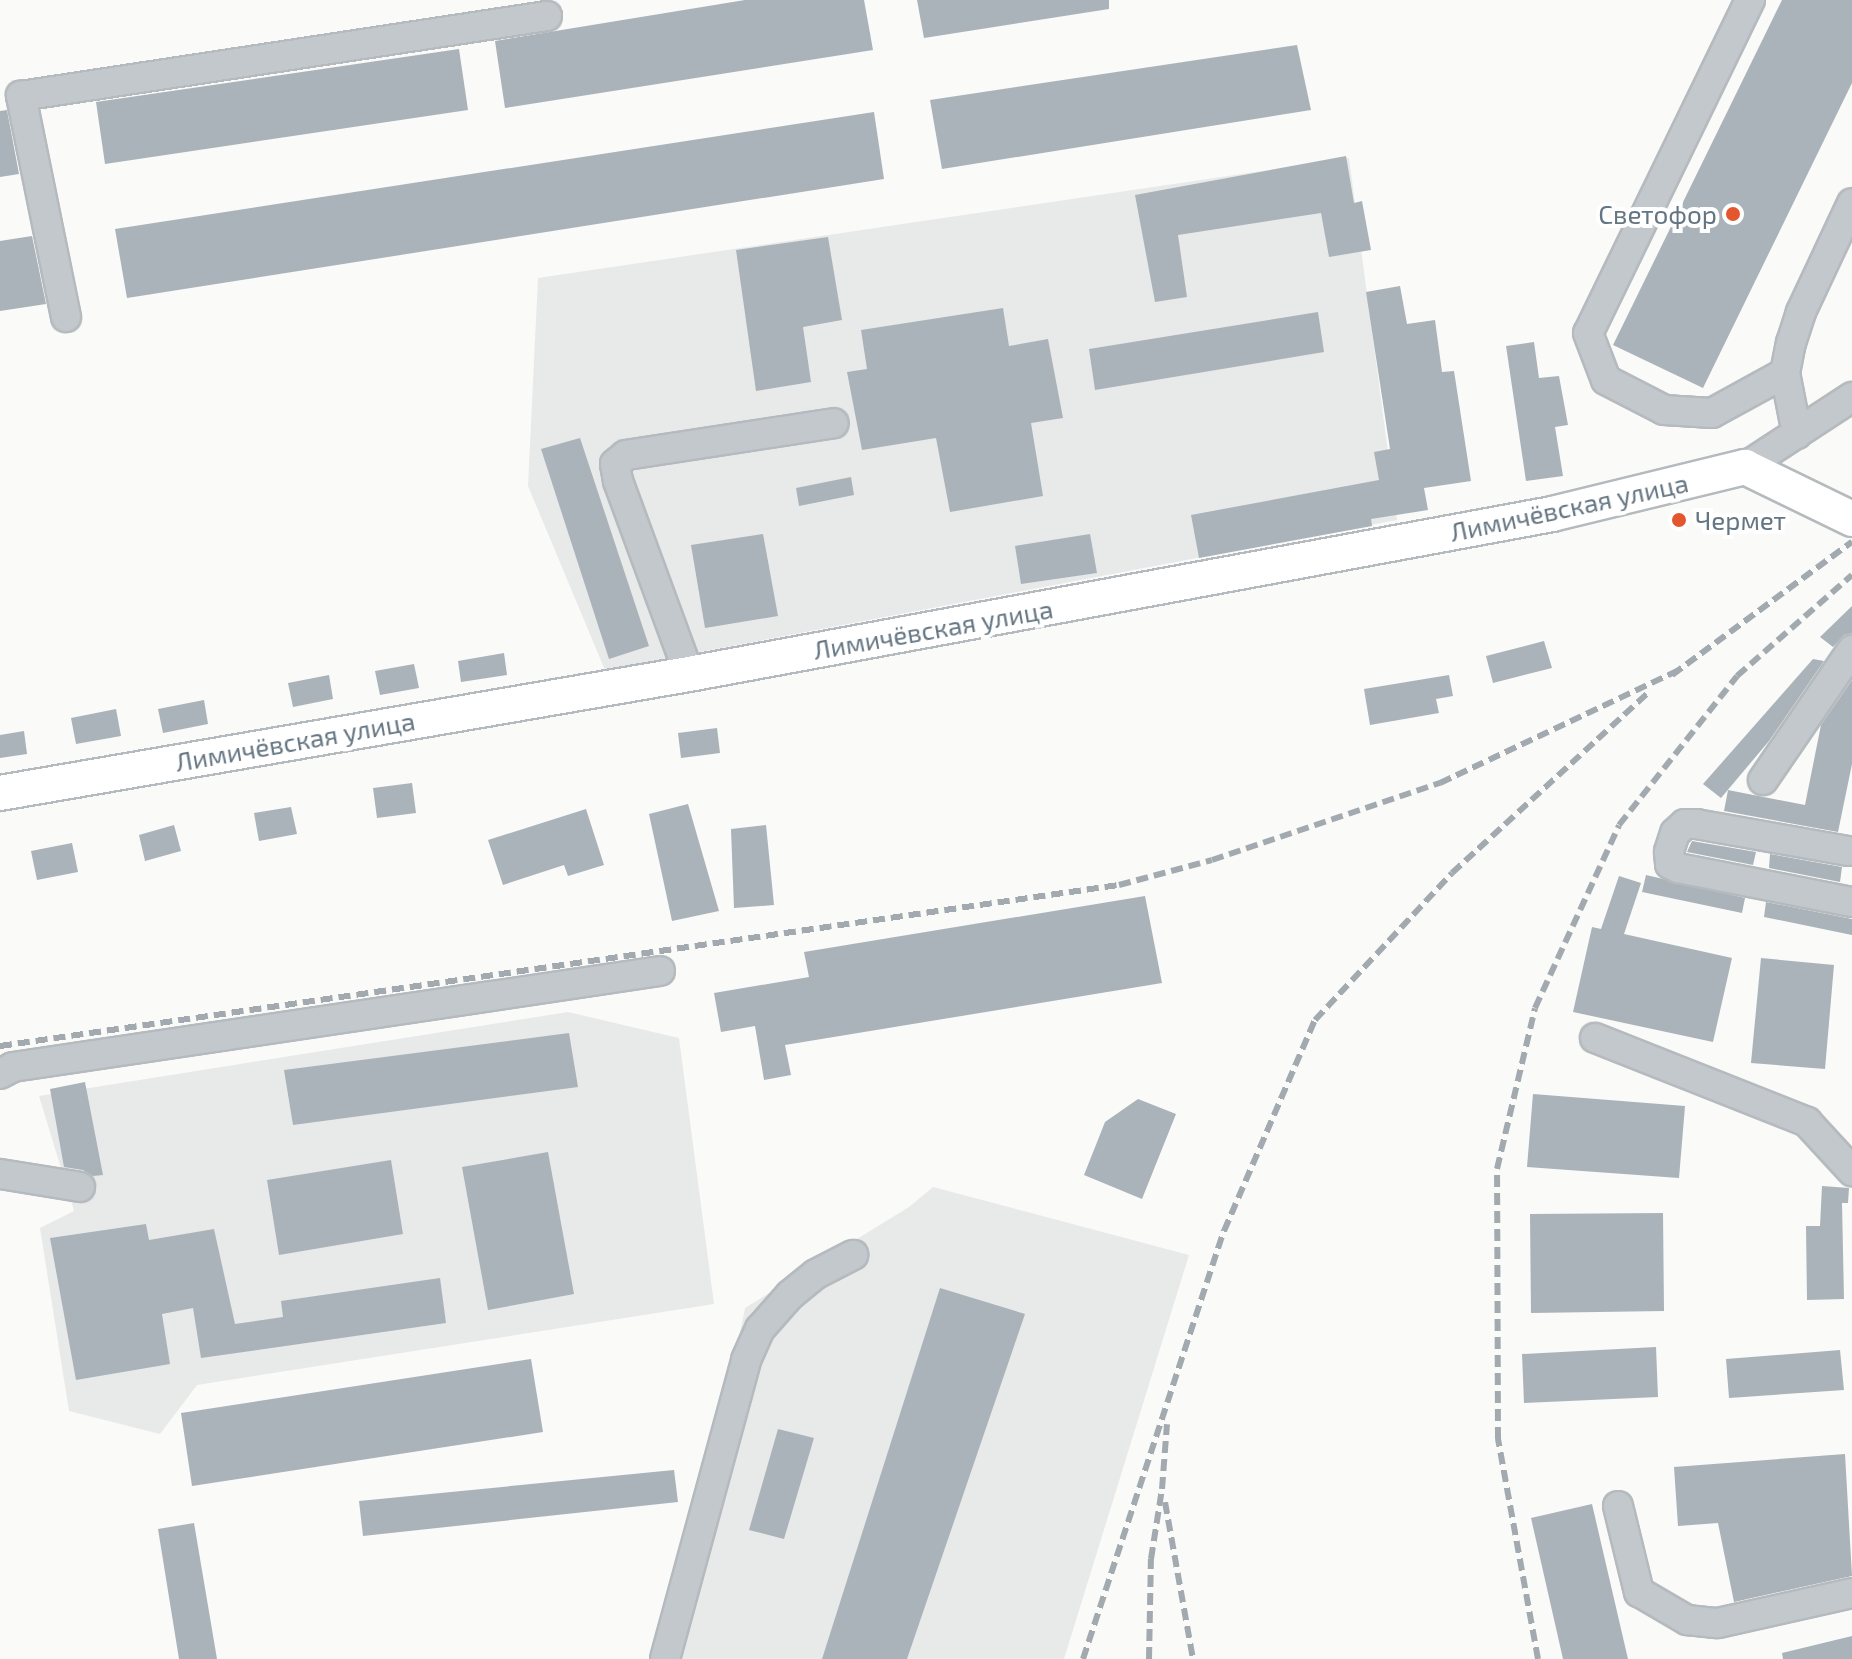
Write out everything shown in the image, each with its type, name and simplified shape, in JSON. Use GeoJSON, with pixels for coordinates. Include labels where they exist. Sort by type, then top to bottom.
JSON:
{"type":"FeatureCollection","features":[{"type":"Feature","properties":{"kind":"main road","name":"Лимичёвская улица"},"geometry":{"type":"LineString","coordinates":[[0,793],[689,674],[1552,514],[1745,467]]}},
{"type":"Feature","properties":{"kind":"main road"},"geometry":{"type":"LineString","coordinates":[[1745,467],[1852,519]]}},
{"type":"Feature","properties":{"kind":"street"},"geometry":{"type":"LineString","coordinates":[[1750,0],[1588,333],[1606,380],[1664,410],[1712,413],[1785,373]]}},
{"type":"Feature","properties":{"kind":"street"},"geometry":{"type":"LineString","coordinates":[[66,317],[10,97],[547,16]]}},
{"type":"Feature","properties":{"kind":"street"},"geometry":{"type":"LineString","coordinates":[[1797,434],[1785,373],[1801,312],[1852,203]]}},
{"type":"Feature","properties":{"kind":"street"},"geometry":{"type":"LineString","coordinates":[[1745,467],[1852,397]]}},
{"type":"Feature","properties":{"kind":"street"},"geometry":{"type":"LineString","coordinates":[[689,674],[618,481],[615,464],[626,455],[834,423]]}},
{"type":"Feature","properties":{"kind":"street"},"geometry":{"type":"LineString","coordinates":[[1763,780],[1852,650]]}},
{"type":"Feature","properties":{"kind":"street"},"geometry":{"type":"LineString","coordinates":[[1851,844],[1685,824],[1675,833],[1669,852],[1670,864],[1678,868],[1852,902]]}},
{"type":"Feature","properties":{"kind":"street"},"geometry":{"type":"LineString","coordinates":[[0,1074],[13,1067],[660,971]]}},
{"type":"Feature","properties":{"kind":"street"},"geometry":{"type":"LineString","coordinates":[[1595,1038],[1807,1122],[1852,1171]]}},
{"type":"Feature","properties":{"kind":"street"},"geometry":{"type":"LineString","coordinates":[[0,1174],[80,1187]]}},
{"type":"Feature","properties":{"kind":"street"},"geometry":{"type":"LineString","coordinates":[[665,1659],[746,1360],[755,1339],[790,1295],[816,1274],[853,1255]]}},
{"type":"Feature","properties":{"kind":"street"},"geometry":{"type":"LineString","coordinates":[[1618,1506],[1639,1592],[1687,1620],[1718,1623],[1852,1593]]}},
{"type":"Feature","properties":{"kind":"shaded area"},"geometry":{"type":"Polygon","coordinates":[[[1349,158],[1397,520],[605,670],[528,486],[538,278],[1349,158]]]}},
{"type":"Feature","properties":{"kind":"shaded area"},"geometry":{"type":"Polygon","coordinates":[[[568,1012],[679,1038],[714,1304],[197,1385],[160,1434],[69,1411],[40,1228],[74,1211],[39,1096],[568,1012]]]}},
{"type":"Feature","properties":{"kind":"shaded area"},"geometry":{"type":"Polygon","coordinates":[[[933,1187],[1189,1255],[1064,1659],[674,1659],[745,1308],[909,1207],[933,1187]]]}},
{"type":"Feature","properties":{"kind":"building"},"geometry":{"type":"Polygon","coordinates":[[[745,0],[864,0],[873,50],[505,108],[495,41],[745,0]]]}},
{"type":"Feature","properties":{"kind":"building"},"geometry":{"type":"Polygon","coordinates":[[[917,0],[1109,0],[1109,9],[924,38],[917,0]]]}},
{"type":"Feature","properties":{"kind":"building","name":"Светофор"},"geometry":{"type":"Polygon","coordinates":[[[1782,0],[1852,0],[1852,83],[1703,388],[1613,345],[1782,0]]]}},
{"type":"Feature","properties":{"kind":"building"},"geometry":{"type":"Polygon","coordinates":[[[1297,45],[1311,110],[942,169],[930,100],[1297,45]]]}},
{"type":"Feature","properties":{"kind":"building"},"geometry":{"type":"Polygon","coordinates":[[[459,49],[468,110],[105,164],[96,102],[459,49]]]}},
{"type":"Feature","properties":{"kind":"building"},"geometry":{"type":"Polygon","coordinates":[[[7,110],[19,174],[0,177],[0,111],[7,110]]]}},
{"type":"Feature","properties":{"kind":"building"},"geometry":{"type":"Polygon","coordinates":[[[874,112],[884,179],[127,298],[115,229],[874,112]]]}},
{"type":"Feature","properties":{"kind":"building"},"geometry":{"type":"Polygon","coordinates":[[[1346,156],[1354,203],[1362,201],[1371,250],[1329,257],[1321,213],[1178,235],[1187,297],[1155,302],[1135,195],[1346,156]]]}},
{"type":"Feature","properties":{"kind":"building"},"geometry":{"type":"Polygon","coordinates":[[[32,236],[46,304],[0,311],[0,241],[32,236]]]}},
{"type":"Feature","properties":{"kind":"building"},"geometry":{"type":"Polygon","coordinates":[[[828,237],[842,320],[803,327],[811,382],[756,391],[736,250],[828,237]]]}},
{"type":"Feature","properties":{"kind":"building"},"geometry":{"type":"Polygon","coordinates":[[[1400,286],[1407,324],[1435,320],[1442,372],[1454,371],[1471,481],[1424,488],[1428,510],[1371,519],[1372,526],[1199,558],[1191,515],[1379,480],[1374,452],[1390,449],[1366,292],[1400,286]]]}},
{"type":"Feature","properties":{"kind":"building"},"geometry":{"type":"Polygon","coordinates":[[[1003,308],[1009,346],[1048,339],[1063,418],[1031,423],[1043,496],[950,512],[936,438],[862,450],[847,372],[867,369],[861,330],[1003,308]]]}},
{"type":"Feature","properties":{"kind":"building"},"geometry":{"type":"Polygon","coordinates":[[[1318,312],[1324,352],[1095,390],[1089,349],[1318,312]]]}},
{"type":"Feature","properties":{"kind":"building"},"geometry":{"type":"Polygon","coordinates":[[[1534,342],[1539,378],[1559,376],[1568,425],[1555,427],[1563,476],[1526,481],[1506,346],[1534,342]]]}},
{"type":"Feature","properties":{"kind":"building"},"geometry":{"type":"Polygon","coordinates":[[[580,438],[649,646],[609,659],[541,449],[580,438]]]}},
{"type":"Feature","properties":{"kind":"building"},"geometry":{"type":"Polygon","coordinates":[[[851,477],[854,495],[799,506],[796,488],[851,477]]]}},
{"type":"Feature","properties":{"kind":"building"},"geometry":{"type":"Polygon","coordinates":[[[763,534],[778,616],[705,628],[691,545],[763,534]]]}},
{"type":"Feature","properties":{"kind":"building"},"geometry":{"type":"Polygon","coordinates":[[[1090,534],[1097,573],[1021,584],[1015,546],[1090,534]]]}},
{"type":"Feature","properties":{"kind":"building"},"geometry":{"type":"Polygon","coordinates":[[[1852,606],[1852,633],[1844,635],[1833,647],[1820,637],[1852,606]]]}},
{"type":"Feature","properties":{"kind":"building"},"geometry":{"type":"Polygon","coordinates":[[[1544,641],[1552,668],[1493,683],[1486,656],[1544,641]]]}},
{"type":"Feature","properties":{"kind":"building"},"geometry":{"type":"Polygon","coordinates":[[[504,653],[507,675],[461,682],[458,661],[504,653]]]}},
{"type":"Feature","properties":{"kind":"building"},"geometry":{"type":"Polygon","coordinates":[[[1813,659],[1824,661],[1769,741],[1721,798],[1703,784],[1813,659]]]}},
{"type":"Feature","properties":{"kind":"building"},"geometry":{"type":"Polygon","coordinates":[[[414,664],[419,688],[380,695],[375,671],[414,664]]]}},
{"type":"Feature","properties":{"kind":"building"},"geometry":{"type":"Polygon","coordinates":[[[329,675],[333,699],[293,707],[288,683],[329,675]]]}},
{"type":"Feature","properties":{"kind":"building"},"geometry":{"type":"Polygon","coordinates":[[[1449,675],[1453,696],[1436,699],[1439,713],[1370,725],[1364,689],[1449,675]]]}},
{"type":"Feature","properties":{"kind":"building"},"geometry":{"type":"Polygon","coordinates":[[[1852,680],[1852,764],[1838,832],[1724,811],[1728,790],[1805,805],[1821,725],[1852,680]]]}},
{"type":"Feature","properties":{"kind":"building"},"geometry":{"type":"Polygon","coordinates":[[[204,700],[208,724],[163,733],[158,709],[204,700]]]}},
{"type":"Feature","properties":{"kind":"building"},"geometry":{"type":"Polygon","coordinates":[[[116,709],[121,736],[76,744],[71,718],[116,709]]]}},
{"type":"Feature","properties":{"kind":"building"},"geometry":{"type":"Polygon","coordinates":[[[717,728],[720,753],[681,758],[678,733],[717,728]]]}},
{"type":"Feature","properties":{"kind":"building"},"geometry":{"type":"Polygon","coordinates":[[[24,731],[27,754],[0,758],[0,735],[24,731]]]}},
{"type":"Feature","properties":{"kind":"building"},"geometry":{"type":"Polygon","coordinates":[[[412,783],[416,813],[377,818],[373,788],[412,783]]]}},
{"type":"Feature","properties":{"kind":"building"},"geometry":{"type":"Polygon","coordinates":[[[688,804],[719,911],[672,921],[649,814],[688,804]]]}},
{"type":"Feature","properties":{"kind":"building"},"geometry":{"type":"Polygon","coordinates":[[[291,807],[297,834],[259,841],[254,813],[291,807]]]}},
{"type":"Feature","properties":{"kind":"building"},"geometry":{"type":"Polygon","coordinates":[[[586,809],[604,865],[568,876],[564,865],[503,885],[488,840],[586,809]]]}},
{"type":"Feature","properties":{"kind":"building"},"geometry":{"type":"Polygon","coordinates":[[[174,825],[181,851],[145,861],[139,835],[174,825]]]}},
{"type":"Feature","properties":{"kind":"building"},"geometry":{"type":"Polygon","coordinates":[[[766,825],[774,905],[734,908],[731,829],[766,825]]]}},
{"type":"Feature","properties":{"kind":"building"},"geometry":{"type":"Polygon","coordinates":[[[1692,841],[1756,852],[1753,865],[1687,852],[1692,841]]]}},
{"type":"Feature","properties":{"kind":"building"},"geometry":{"type":"Polygon","coordinates":[[[72,843],[78,872],[37,880],[31,851],[72,843]]]}},
{"type":"Feature","properties":{"kind":"building"},"geometry":{"type":"Polygon","coordinates":[[[1770,854],[1842,867],[1840,882],[1769,868],[1770,854]]]}},
{"type":"Feature","properties":{"kind":"building"},"geometry":{"type":"Polygon","coordinates":[[[1646,875],[1745,898],[1742,913],[1642,892],[1646,875]]]}},
{"type":"Feature","properties":{"kind":"building"},"geometry":{"type":"Polygon","coordinates":[[[1619,876],[1641,883],[1624,934],[1732,958],[1713,1042],[1573,1012],[1592,927],[1601,929],[1619,876]]]}},
{"type":"Feature","properties":{"kind":"building"},"geometry":{"type":"Polygon","coordinates":[[[1145,896],[1162,983],[785,1045],[791,1075],[764,1080],[755,1026],[721,1032],[714,993],[809,977],[804,952],[1145,896]]]}},
{"type":"Feature","properties":{"kind":"building"},"geometry":{"type":"Polygon","coordinates":[[[1766,902],[1852,919],[1852,935],[1764,917],[1766,902]]]}},
{"type":"Feature","properties":{"kind":"building"},"geometry":{"type":"Polygon","coordinates":[[[1761,958],[1834,965],[1825,1069],[1751,1063],[1761,958]]]}},
{"type":"Feature","properties":{"kind":"building"},"geometry":{"type":"Polygon","coordinates":[[[569,1033],[578,1087],[293,1125],[284,1070],[569,1033]]]}},
{"type":"Feature","properties":{"kind":"building"},"geometry":{"type":"Polygon","coordinates":[[[85,1082],[103,1175],[93,1176],[83,1170],[64,1167],[50,1089],[85,1082]]]}},
{"type":"Feature","properties":{"kind":"building"},"geometry":{"type":"Polygon","coordinates":[[[1533,1094],[1685,1106],[1679,1178],[1527,1167],[1533,1094]]]}},
{"type":"Feature","properties":{"kind":"building"},"geometry":{"type":"Polygon","coordinates":[[[1138,1099],[1176,1114],[1142,1199],[1084,1175],[1105,1122],[1138,1099]]]}},
{"type":"Feature","properties":{"kind":"building"},"geometry":{"type":"Polygon","coordinates":[[[548,1152],[574,1294],[488,1310],[462,1167],[548,1152]]]}},
{"type":"Feature","properties":{"kind":"building"},"geometry":{"type":"Polygon","coordinates":[[[391,1160],[403,1234],[279,1255],[267,1180],[391,1160]]]}},
{"type":"Feature","properties":{"kind":"building"},"geometry":{"type":"Polygon","coordinates":[[[1822,1186],[1849,1188],[1848,1203],[1842,1203],[1844,1299],[1807,1300],[1806,1226],[1820,1226],[1822,1186]]]}},
{"type":"Feature","properties":{"kind":"building"},"geometry":{"type":"Polygon","coordinates":[[[1663,1213],[1664,1311],[1531,1313],[1530,1214],[1663,1213]]]}},
{"type":"Feature","properties":{"kind":"building"},"geometry":{"type":"Polygon","coordinates":[[[146,1224],[149,1240],[214,1229],[235,1324],[283,1317],[281,1301],[440,1278],[446,1323],[201,1358],[193,1308],[162,1314],[170,1364],[76,1380],[50,1238],[146,1224]]]}},
{"type":"Feature","properties":{"kind":"building"},"geometry":{"type":"Polygon","coordinates":[[[940,1288],[1025,1314],[907,1659],[822,1659],[940,1288]]]}},
{"type":"Feature","properties":{"kind":"building"},"geometry":{"type":"Polygon","coordinates":[[[1656,1347],[1658,1397],[1524,1403],[1522,1354],[1656,1347]]]}},
{"type":"Feature","properties":{"kind":"building"},"geometry":{"type":"Polygon","coordinates":[[[1840,1350],[1844,1390],[1729,1398],[1726,1359],[1840,1350]]]}},
{"type":"Feature","properties":{"kind":"building"},"geometry":{"type":"Polygon","coordinates":[[[531,1359],[543,1432],[192,1486],[181,1413],[531,1359]]]}},
{"type":"Feature","properties":{"kind":"building"},"geometry":{"type":"Polygon","coordinates":[[[778,1429],[814,1438],[784,1539],[749,1530],[778,1429]]]}},
{"type":"Feature","properties":{"kind":"building"},"geometry":{"type":"Polygon","coordinates":[[[1845,1454],[1852,1576],[1734,1602],[1718,1523],[1678,1526],[1674,1467],[1845,1454]]]}},
{"type":"Feature","properties":{"kind":"building"},"geometry":{"type":"Polygon","coordinates":[[[674,1470],[678,1502],[363,1536],[359,1501],[674,1470]]]}},
{"type":"Feature","properties":{"kind":"building"},"geometry":{"type":"Polygon","coordinates":[[[1592,1504],[1628,1659],[1563,1659],[1531,1518],[1592,1504]]]}},
{"type":"Feature","properties":{"kind":"building"},"geometry":{"type":"Polygon","coordinates":[[[194,1523],[217,1659],[179,1659],[158,1529],[194,1523]]]}},
{"type":"Feature","properties":{"kind":"building"},"geometry":{"type":"Polygon","coordinates":[[[1852,1636],[1852,1659],[1783,1659],[1782,1653],[1852,1636]]]}},
{"type":"Feature","properties":{"kind":"railway"},"geometry":{"type":"LineString","coordinates":[[1672,675],[1852,542]]}},
{"type":"Feature","properties":{"kind":"railway"},"geometry":{"type":"LineString","coordinates":[[1538,1659],[1498,1439],[1497,1169],[1535,1008],[1619,825],[1737,676],[1852,575]]}},
{"type":"Feature","properties":{"kind":"railway"},"geometry":{"type":"LineString","coordinates":[[0,1046],[1119,885],[1212,860],[1440,783],[1681,669]]}},
{"type":"Feature","properties":{"kind":"railway"},"geometry":{"type":"LineString","coordinates":[[1083,1659],[1224,1231],[1315,1020],[1452,873],[1649,692]]}},
{"type":"Feature","properties":{"kind":"railway"},"geometry":{"type":"LineString","coordinates":[[1149,1659],[1151,1559],[1162,1489],[1167,1424]]}},
{"type":"Feature","properties":{"kind":"railway"},"geometry":{"type":"LineString","coordinates":[[1165,1502],[1193,1659]]}},
{"type":"Feature","properties":{"kind":"place","name":"Светофор"},"geometry":{"type":"Point","coordinates":[1733,214]}},
{"type":"Feature","properties":{"kind":"place","name":"Чермет"},"geometry":{"type":"Point","coordinates":[1679,520]}}]}
